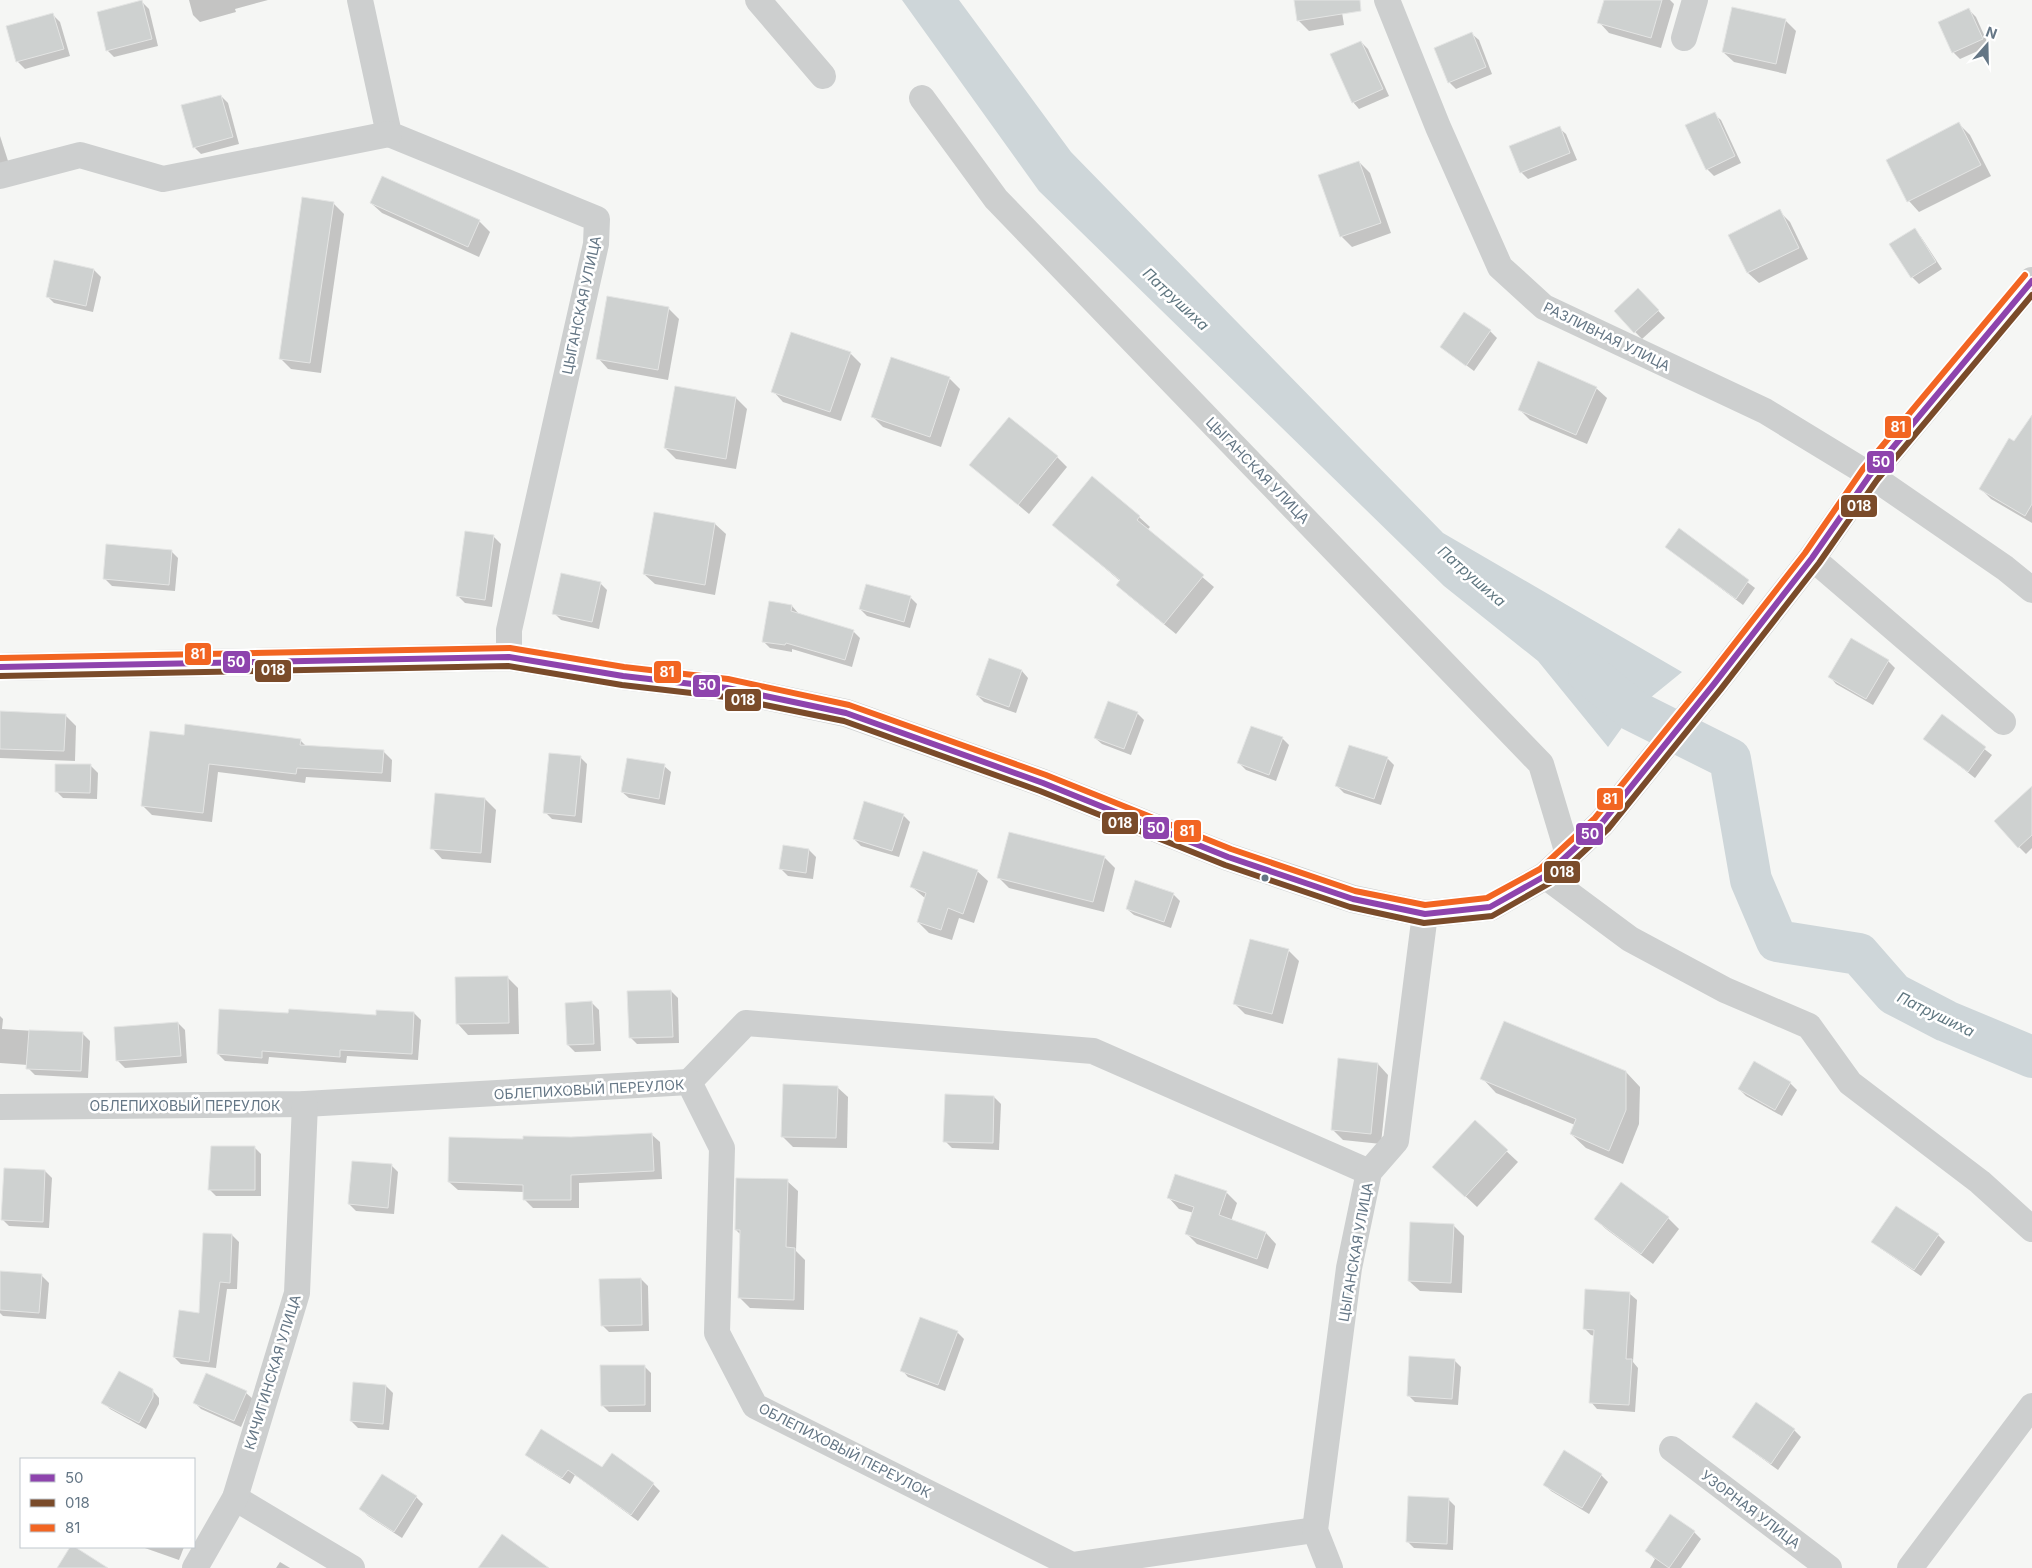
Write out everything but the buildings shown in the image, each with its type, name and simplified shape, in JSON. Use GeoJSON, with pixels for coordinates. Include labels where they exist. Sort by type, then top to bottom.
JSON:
{"type":"FeatureCollection","features":[{"type":"Feature","properties":{"kind":"street"},"geometry":{"type":"LineString","coordinates":[[0,176],[80,155],[163,179],[389,134],[360,0]]}},
{"type":"Feature","properties":{"kind":"street"},"geometry":{"type":"LineString","coordinates":[[758,0],[823,76]]}},
{"type":"Feature","properties":{"kind":"street","name":"РАЗЛИВНАЯ УЛИЦА"},"geometry":{"type":"LineString","coordinates":[[1387,0],[1438,127],[1500,267],[1544,308],[1765,411],[1870,475],[2005,568],[2032,590]]}},
{"type":"Feature","properties":{"kind":"street"},"geometry":{"type":"LineString","coordinates":[[1684,38],[1695,0]]}},
{"type":"Feature","properties":{"kind":"street","name":"ЦЫГАНСКАЯ УЛИЦА"},"geometry":{"type":"LineString","coordinates":[[922,98],[996,199],[1542,764],[1568,854]]}},
{"type":"Feature","properties":{"kind":"street","name":"ЦЫГАНСКАЯ УЛИЦА"},"geometry":{"type":"LineString","coordinates":[[389,134],[597,218],[596,244],[509,630],[509,656]]}},
{"type":"Feature","properties":{"kind":"street"},"geometry":{"type":"LineString","coordinates":[[0,667],[509,656],[623,676],[727,688],[846,713],[1043,783],[1266,870],[1353,899],[1425,914],[1490,907],[1545,876],[1601,824],[1714,684],[1812,558],[1870,475],[2032,281]]}},
{"type":"Feature","properties":{"kind":"street"},"geometry":{"type":"LineString","coordinates":[[1812,558],[2003,722]]}},
{"type":"Feature","properties":{"kind":"street"},"geometry":{"type":"LineString","coordinates":[[1545,876],[1630,939],[1725,990],[1809,1026],[1850,1083],[1980,1182],[2032,1229]]}},
{"type":"Feature","properties":{"kind":"street","name":"ЦЫГАНСКАЯ УЛИЦА"},"geometry":{"type":"LineString","coordinates":[[1330,1568],[1315,1530],[1349,1268],[1369,1172],[1396,1140],[1425,914]]}},
{"type":"Feature","properties":{"kind":"street"},"geometry":{"type":"LineString","coordinates":[[689,1082],[746,1023],[1093,1052],[1369,1172]]}},
{"type":"Feature","properties":{"kind":"street","name":"ОБЛЕПИХОВЫЙ ПЕРЕУЛОК"},"geometry":{"type":"LineString","coordinates":[[0,1107],[305,1104],[689,1082],[722,1148],[717,1333],[756,1406],[1072,1565],[1315,1530]]}},
{"type":"Feature","properties":{"kind":"street","name":"КИЧИГИНСКАЯ УЛИЦА"},"geometry":{"type":"LineString","coordinates":[[195,1568],[234,1498],[297,1293],[305,1104]]}},
{"type":"Feature","properties":{"kind":"street"},"geometry":{"type":"LineString","coordinates":[[1910,1568],[2032,1406]]}},
{"type":"Feature","properties":{"kind":"street","name":"УЗОРНАЯ УЛИЦА"},"geometry":{"type":"LineString","coordinates":[[1672,1449],[1830,1568]]}},
{"type":"Feature","properties":{"kind":"street"},"geometry":{"type":"LineString","coordinates":[[234,1498],[352,1568]]}},
{"type":"Feature","properties":{"kind":"water"},"geometry":{"type":"Polygon","coordinates":[[[902,0],[959,0],[1071,152],[1443,533],[1682,672],[1634,711],[1608,747],[1538,661],[1444,586],[1039,191],[902,0]]]}},
{"type":"Feature","properties":{"kind":"waterway","name":"Патрушиха"},"geometry":{"type":"LineString","coordinates":[[1589,674],[1634,711],[1730,759],[1751,880],[1777,941],[1859,954],[1894,994],[1946,1021],[2032,1057]]}},
{"type":"Feature","properties":{"kind":"transit line","name":"81"},"geometry":{"type":"LineString","coordinates":[[0,658],[510,648],[624,667],[728,679],[849,705],[1046,775],[1231,849],[1355,891],[1425,905],[1487,898],[1540,869],[1595,818],[1805,553],[1863,469],[2025,275]]}},
{"type":"Feature","properties":{"kind":"transit line","name":"50"},"geometry":{"type":"LineString","coordinates":[[0,667],[509,657],[623,676],[727,688],[846,713],[1043,783],[1228,857],[1353,899],[1425,914],[1490,907],[1545,876],[1601,824],[1714,684],[1812,558],[1870,475],[2032,281]]}},
{"type":"Feature","properties":{"kind":"transit line","name":"018"},"geometry":{"type":"LineString","coordinates":[[0,676],[508,666],[622,685],[726,697],[844,721],[1040,791],[1225,865],[1350,907],[1424,923],[1492,916],[1550,883],[1608,829],[1721,689],[1819,563],[1877,480],[2032,295]]}}]}
